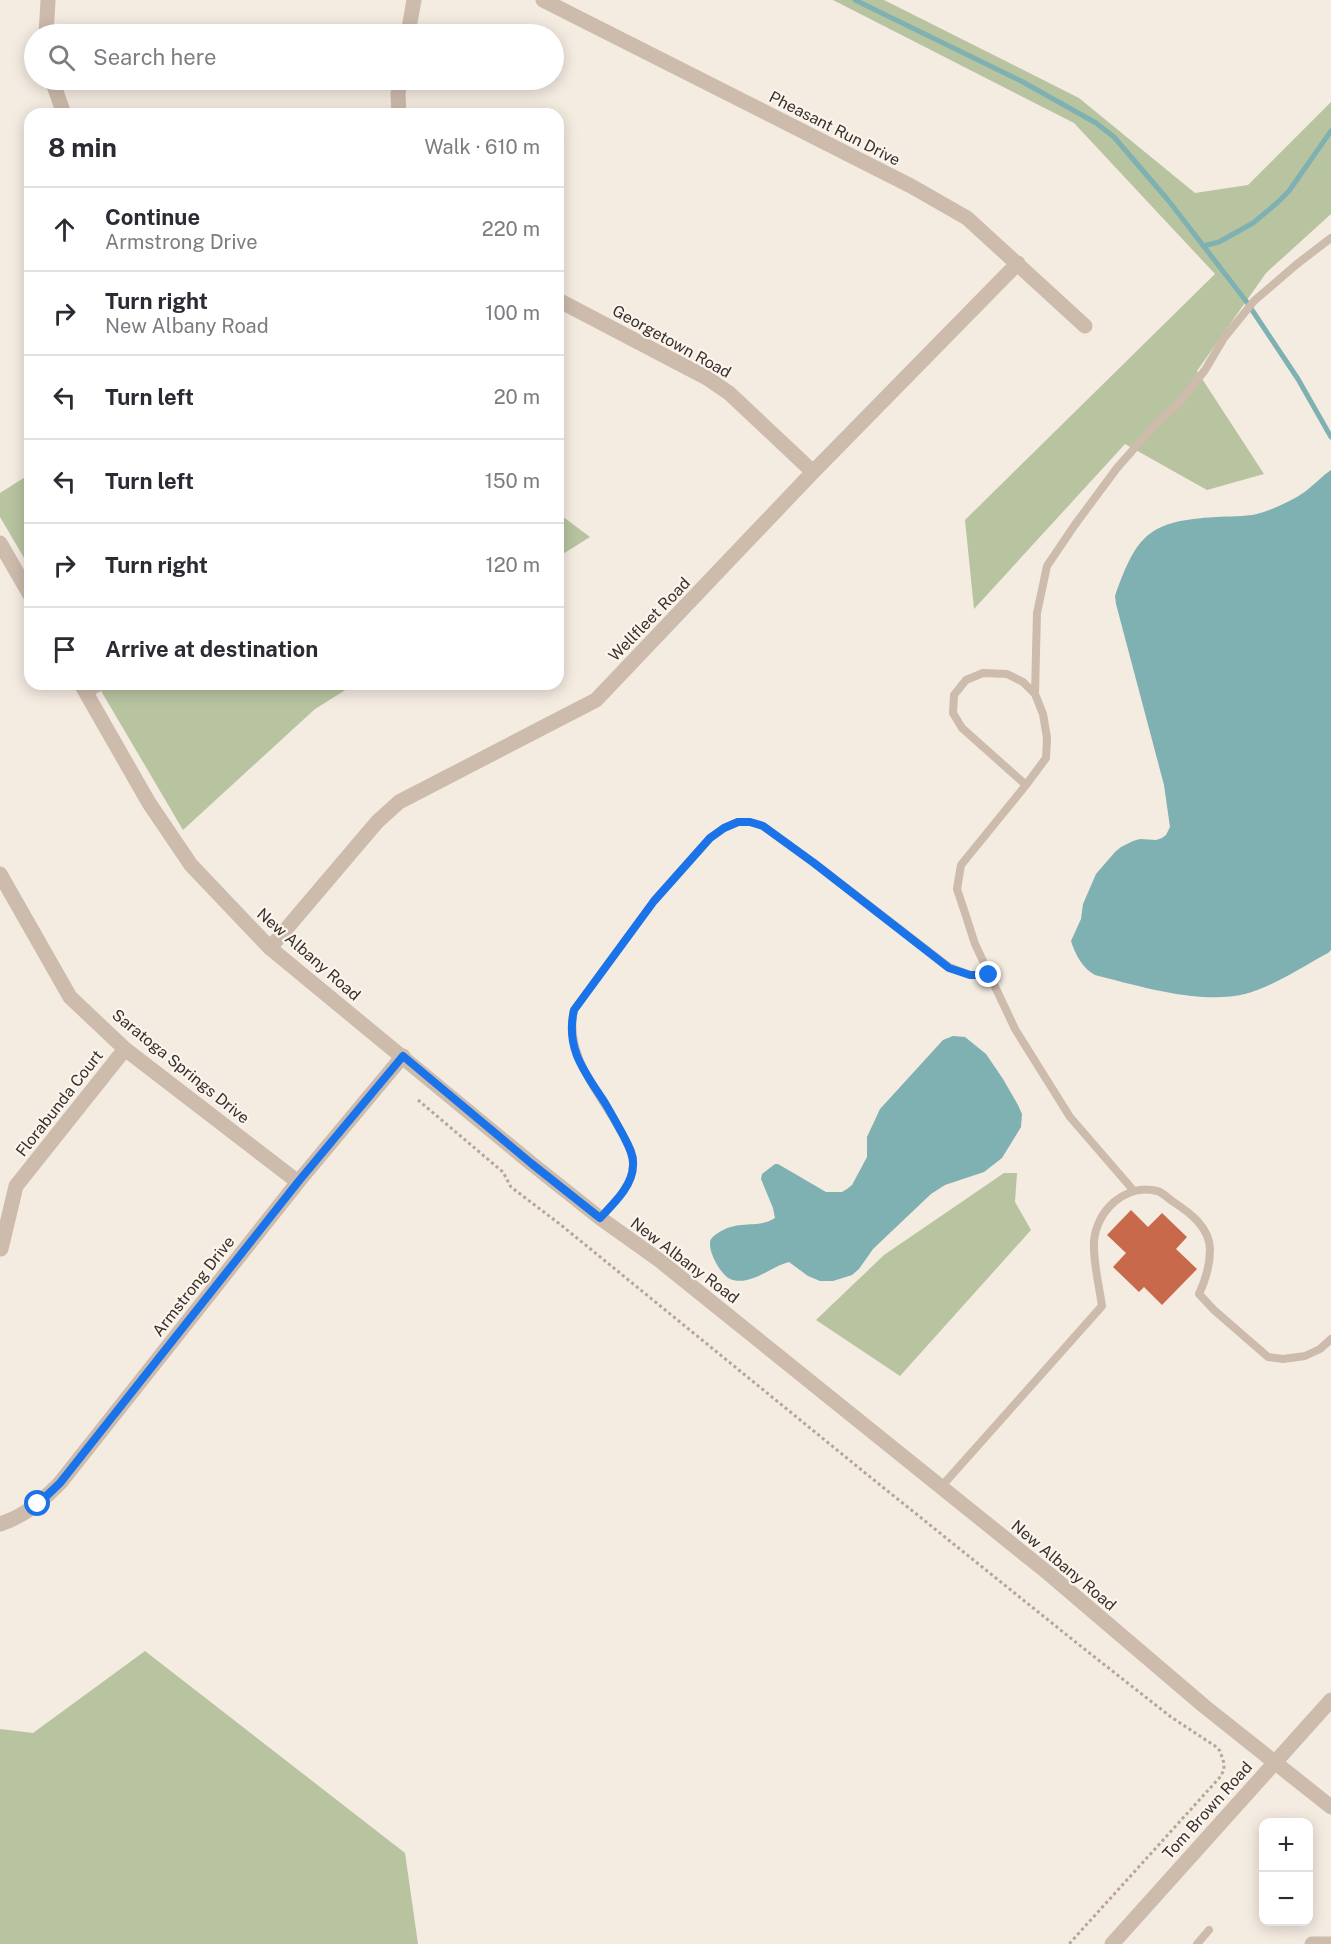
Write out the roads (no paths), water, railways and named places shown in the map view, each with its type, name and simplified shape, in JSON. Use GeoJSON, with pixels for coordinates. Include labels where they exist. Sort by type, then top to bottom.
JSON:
{"type":"FeatureCollection","features":[{"type":"Feature","properties":{"kind":"street"},"geometry":{"type":"LineString","coordinates":[[41,0],[53,0]]}},
{"type":"Feature","properties":{"kind":"street"},"geometry":{"type":"LineString","coordinates":[[410,24],[414,0]]}},
{"type":"Feature","properties":{"kind":"street","name":"Pheasant Run Drive"},"geometry":{"type":"LineString","coordinates":[[543,0],[910,186],[968,218],[1085,326]]}},
{"type":"Feature","properties":{"kind":"street"},"geometry":{"type":"LineString","coordinates":[[47,24],[48,1]]}},
{"type":"Feature","properties":{"kind":"street"},"geometry":{"type":"LineString","coordinates":[[56,90],[62,108]]}},
{"type":"Feature","properties":{"kind":"street"},"geometry":{"type":"LineString","coordinates":[[399,90],[399,108]]}},
{"type":"Feature","properties":{"kind":"street","name":"Wellfleet Road"},"geometry":{"type":"LineString","coordinates":[[270,948],[370,830],[399,802],[596,700],[813,472],[1018,263]]}},
{"type":"Feature","properties":{"kind":"street","name":"Georgetown Road"},"geometry":{"type":"LineString","coordinates":[[564,303],[707,378],[729,393],[813,472]]}},
{"type":"Feature","properties":{"kind":"street"},"geometry":{"type":"LineString","coordinates":[[0,543],[24,585]]}},
{"type":"Feature","properties":{"kind":"street","name":"New Albany Road"},"geometry":{"type":"LineString","coordinates":[[85,690],[150,803],[191,865],[270,948],[532,1164],[600,1218],[659,1260],[1048,1573],[1204,1706],[1331,1807]]}},
{"type":"Feature","properties":{"kind":"street","name":"Saratoga Springs Drive"},"geometry":{"type":"LineString","coordinates":[[0,874],[70,997],[125,1048],[298,1182]]}},
{"type":"Feature","properties":{"kind":"street","name":"Florabunda Court"},"geometry":{"type":"LineString","coordinates":[[1,1249],[16,1186],[125,1048]]}},
{"type":"Feature","properties":{"kind":"street","name":"Armstrong Drive"},"geometry":{"type":"LineString","coordinates":[[0,1524],[12,1520],[38,1504],[60,1483],[298,1182],[403,1056]]}},
{"type":"Feature","properties":{"kind":"street","name":"Tom Brown Road"},"geometry":{"type":"LineString","coordinates":[[1112,1944],[1331,1700]]}},
{"type":"Feature","properties":{"kind":"street"},"geometry":{"type":"LineString","coordinates":[[1312,1944],[1331,1944]]}},
{"type":"Feature","properties":{"kind":"lane"},"geometry":{"type":"LineString","coordinates":[[1035,694],[1037,613],[1047,566],[1117,468],[1153,427],[1180,402],[1205,370],[1224,338],[1254,301],[1331,238]]}},
{"type":"Feature","properties":{"kind":"lane"},"geometry":{"type":"LineString","coordinates":[[1026,785],[962,728],[953,713],[954,694],[966,680],[983,673],[1007,674],[1023,682],[1035,694],[1043,714],[1047,738],[1046,758],[1026,785],[961,865],[957,889],[975,944],[1016,1029],[1070,1117],[1134,1191]]}},
{"type":"Feature","properties":{"kind":"lane"},"geometry":{"type":"LineString","coordinates":[[600,1218],[620,1196],[629,1181],[633,1165],[630,1148],[581,1066],[575,1051],[571,1036],[574,1010],[654,901],[710,838],[724,828],[738,822],[750,822],[763,826],[949,968],[970,975],[989,975]]}},
{"type":"Feature","properties":{"kind":"lane"},"geometry":{"type":"LineString","coordinates":[[940,1487],[1102,1306],[1094,1241],[1100,1217],[1116,1199],[1134,1191],[1158,1191],[1188,1212],[1203,1227],[1210,1248],[1205,1279],[1199,1294],[1268,1357],[1283,1359],[1305,1356],[1320,1349],[1331,1339]]}},
{"type":"Feature","properties":{"kind":"lane"},"geometry":{"type":"LineString","coordinates":[[1197,1944],[1209,1930]]}},
{"type":"Feature","properties":{"kind":"water"},"geometry":{"type":"Polygon","coordinates":[[[1331,470],[1331,950],[1267,986],[1245,994],[1227,997],[1170,993],[1095,975],[1080,961],[1071,941],[1096,874],[1121,847],[1140,839],[1162,838],[1170,827],[1164,785],[1116,604],[1115,596],[1123,575],[1139,545],[1160,527],[1193,519],[1247,516],[1263,512],[1301,495],[1331,470]]]}},
{"type":"Feature","properties":{"kind":"water"},"geometry":{"type":"Polygon","coordinates":[[[953,1036],[965,1037],[986,1054],[1022,1114],[1021,1127],[1002,1158],[984,1172],[945,1185],[931,1194],[873,1249],[852,1275],[833,1281],[820,1281],[808,1276],[789,1262],[747,1280],[733,1280],[725,1275],[717,1265],[710,1247],[713,1237],[733,1226],[762,1223],[775,1218],[761,1179],[762,1174],[778,1164],[826,1192],[842,1192],[847,1189],[852,1185],[867,1157],[867,1137],[880,1109],[943,1040],[953,1036]]]}},
{"type":"Feature","properties":{"kind":"waterway"},"geometry":{"type":"LineString","coordinates":[[855,0],[1023,82],[1096,123],[1114,137],[1168,200],[1246,301],[1298,379],[1331,437]]}},
{"type":"Feature","properties":{"kind":"waterway"},"geometry":{"type":"LineString","coordinates":[[1203,246],[1219,242],[1253,223],[1277,203],[1289,191],[1331,131]]}}]}
